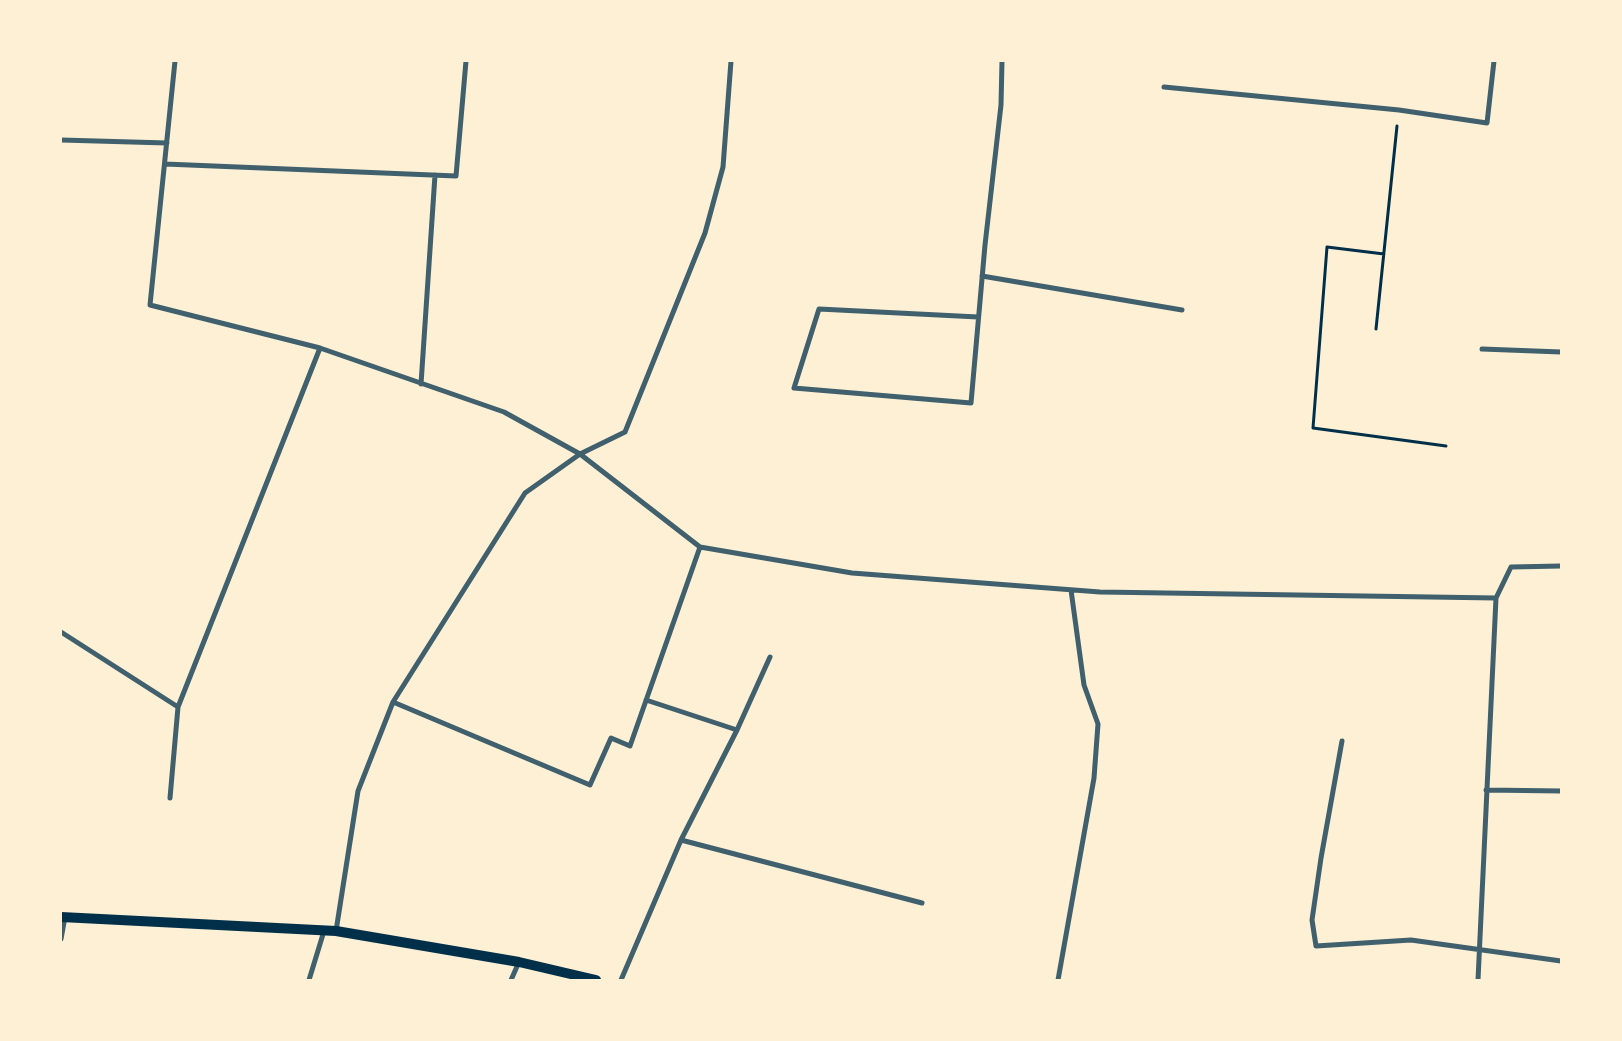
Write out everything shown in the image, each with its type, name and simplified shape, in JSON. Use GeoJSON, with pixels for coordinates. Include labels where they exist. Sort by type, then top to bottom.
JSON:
{"type":"FeatureCollection","features":[{"type":"Feature","properties":{"kind":"main road"},"geometry":{"type":"LineString","coordinates":[[63,917],[336,931],[520,962],[596,980]]}},
{"type":"Feature","properties":{"kind":"street"},"geometry":{"type":"LineString","coordinates":[[175,61],[150,305],[320,348],[504,412],[580,454],[700,547],[852,573],[1100,592],[1496,598]]}},
{"type":"Feature","properties":{"kind":"street"},"geometry":{"type":"LineString","coordinates":[[165,164],[456,176],[466,61]]}},
{"type":"Feature","properties":{"kind":"street"},"geometry":{"type":"LineString","coordinates":[[336,931],[358,791],[393,702],[525,493],[580,454],[625,432],[705,233],[722,167],[731,61]]}},
{"type":"Feature","properties":{"kind":"street"},"geometry":{"type":"LineString","coordinates":[[978,317],[819,308],[794,388],[971,403],[982,276],[1001,105],[1002,61]]}},
{"type":"Feature","properties":{"kind":"street"},"geometry":{"type":"LineString","coordinates":[[1164,87],[1399,110],[1487,123],[1494,61]]}},
{"type":"Feature","properties":{"kind":"street"},"geometry":{"type":"LineString","coordinates":[[61,140],[167,143]]}},
{"type":"Feature","properties":{"kind":"street"},"geometry":{"type":"LineString","coordinates":[[421,384],[435,176]]}},
{"type":"Feature","properties":{"kind":"street"},"geometry":{"type":"LineString","coordinates":[[982,276],[1182,310]]}},
{"type":"Feature","properties":{"kind":"street"},"geometry":{"type":"LineString","coordinates":[[170,798],[178,707],[320,348]]}},
{"type":"Feature","properties":{"kind":"street"},"geometry":{"type":"LineString","coordinates":[[1482,349],[1561,352]]}},
{"type":"Feature","properties":{"kind":"street"},"geometry":{"type":"LineString","coordinates":[[393,702],[590,785],[611,738],[630,746],[700,547]]}},
{"type":"Feature","properties":{"kind":"street"},"geometry":{"type":"LineString","coordinates":[[1478,980],[1496,598],[1510,567],[1561,566]]}},
{"type":"Feature","properties":{"kind":"street"},"geometry":{"type":"LineString","coordinates":[[1058,980],[1094,778],[1098,724],[1084,685],[1071,590]]}},
{"type":"Feature","properties":{"kind":"street"},"geometry":{"type":"LineString","coordinates":[[61,632],[178,707]]}},
{"type":"Feature","properties":{"kind":"street"},"geometry":{"type":"LineString","coordinates":[[621,980],[681,840],[737,730],[770,658]]}},
{"type":"Feature","properties":{"kind":"street"},"geometry":{"type":"LineString","coordinates":[[646,700],[737,730]]}},
{"type":"Feature","properties":{"kind":"street"},"geometry":{"type":"LineString","coordinates":[[1342,741],[1312,920],[1316,946],[1411,940],[1561,961]]}},
{"type":"Feature","properties":{"kind":"street"},"geometry":{"type":"LineString","coordinates":[[1486,790],[1561,791]]}},
{"type":"Feature","properties":{"kind":"street"},"geometry":{"type":"LineString","coordinates":[[681,840],[922,904]]}},
{"type":"Feature","properties":{"kind":"street"},"geometry":{"type":"LineString","coordinates":[[61,939],[63,917]]}},
{"type":"Feature","properties":{"kind":"street"},"geometry":{"type":"LineString","coordinates":[[309,980],[324,930]]}},
{"type":"Feature","properties":{"kind":"street"},"geometry":{"type":"LineString","coordinates":[[511,980],[520,962]]}},
{"type":"Feature","properties":{"kind":"path"},"geometry":{"type":"LineString","coordinates":[[1376,329],[1399,110]]}},
{"type":"Feature","properties":{"kind":"path"},"geometry":{"type":"LineString","coordinates":[[1384,254],[1327,248],[1313,428],[1446,446]]}}]}
